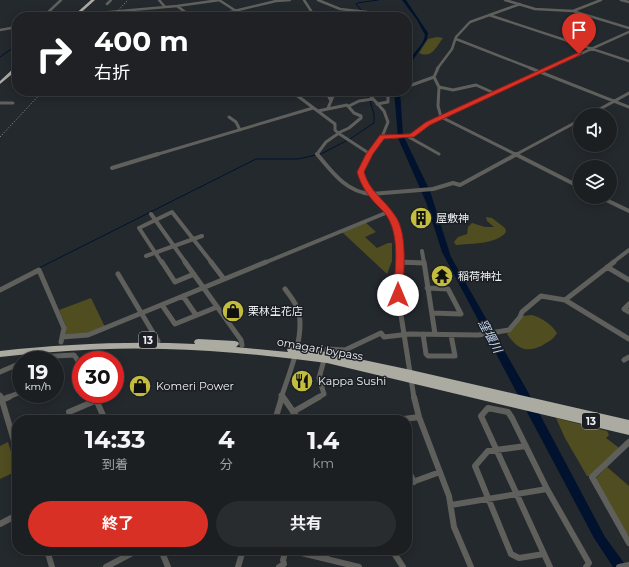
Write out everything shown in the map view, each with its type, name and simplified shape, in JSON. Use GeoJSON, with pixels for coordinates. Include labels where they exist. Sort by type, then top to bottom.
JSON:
{"type":"FeatureCollection","features":[{"type":"Feature","properties":{"kind":"highway"},"geometry":{"type":"LineString","coordinates":[[80,12],[93,0]]}},
{"type":"Feature","properties":{"kind":"highway"},"geometry":{"type":"LineString","coordinates":[[0,83],[12,72]]}},
{"type":"Feature","properties":{"kind":"highway","name":"omagari bypass"},"geometry":{"type":"LineString","coordinates":[[0,349],[61,342],[158,340],[242,344],[325,357],[510,399],[629,431]]}},
{"type":"Feature","properties":{"kind":"highway","name":"omagari bypass"},"geometry":{"type":"LineString","coordinates":[[0,354],[61,342],[161,344],[295,353]]}},
{"type":"Feature","properties":{"kind":"highway","name":"omagari bypass"},"geometry":{"type":"LineString","coordinates":[[554,410],[629,424]]}},
{"type":"Feature","properties":{"kind":"street"},"geometry":{"type":"LineString","coordinates":[[47,12],[61,0]]}},
{"type":"Feature","properties":{"kind":"street"},"geometry":{"type":"LineString","coordinates":[[107,4],[111,0]]}},
{"type":"Feature","properties":{"kind":"street"},"geometry":{"type":"LineString","coordinates":[[159,0],[165,7]]}},
{"type":"Feature","properties":{"kind":"street"},"geometry":{"type":"LineString","coordinates":[[103,12],[177,6],[212,0],[219,0],[236,11]]}},
{"type":"Feature","properties":{"kind":"street"},"geometry":{"type":"LineString","coordinates":[[232,12],[276,1],[290,0]]}},
{"type":"Feature","properties":{"kind":"street"},"geometry":{"type":"LineString","coordinates":[[304,0],[312,12]]}},
{"type":"Feature","properties":{"kind":"street"},"geometry":{"type":"LineString","coordinates":[[318,0],[331,7],[347,11],[365,12]]}},
{"type":"Feature","properties":{"kind":"street"},"geometry":{"type":"LineString","coordinates":[[505,0],[538,9],[573,10],[629,28]]}},
{"type":"Feature","properties":{"kind":"street"},"geometry":{"type":"LineString","coordinates":[[519,0],[520,4]]}},
{"type":"Feature","properties":{"kind":"street"},"geometry":{"type":"LineString","coordinates":[[573,10],[601,0]]}},
{"type":"Feature","properties":{"kind":"street"},"geometry":{"type":"LineString","coordinates":[[621,0],[629,2]]}},
{"type":"Feature","properties":{"kind":"street"},"geometry":{"type":"LineString","coordinates":[[520,4],[470,22],[456,39],[452,49],[437,68],[434,77],[439,87],[438,106],[441,117],[573,184]]}},
{"type":"Feature","properties":{"kind":"street"},"geometry":{"type":"LineString","coordinates":[[177,6],[185,12]]}},
{"type":"Feature","properties":{"kind":"street"},"geometry":{"type":"LineString","coordinates":[[489,15],[508,20],[629,62]]}},
{"type":"Feature","properties":{"kind":"street"},"geometry":{"type":"LineString","coordinates":[[0,30],[12,28]]}},
{"type":"Feature","properties":{"kind":"street"},"geometry":{"type":"LineString","coordinates":[[382,137],[412,136],[422,127],[441,117],[629,32]]}},
{"type":"Feature","properties":{"kind":"street"},"geometry":{"type":"LineString","coordinates":[[456,39],[629,107]]}},
{"type":"Feature","properties":{"kind":"street"},"geometry":{"type":"LineString","coordinates":[[412,85],[434,77]]}},
{"type":"Feature","properties":{"kind":"street"},"geometry":{"type":"LineString","coordinates":[[439,87],[453,90],[476,85],[494,93]]}},
{"type":"Feature","properties":{"kind":"street"},"geometry":{"type":"LineString","coordinates":[[602,108],[629,93]]}},
{"type":"Feature","properties":{"kind":"street"},"geometry":{"type":"LineString","coordinates":[[297,96],[335,124],[335,129],[339,133],[370,154]]}},
{"type":"Feature","properties":{"kind":"street"},"geometry":{"type":"LineString","coordinates":[[328,96],[331,101]]}},
{"type":"Feature","properties":{"kind":"street"},"geometry":{"type":"LineString","coordinates":[[328,108],[334,96]]}},
{"type":"Feature","properties":{"kind":"street"},"geometry":{"type":"LineString","coordinates":[[369,96],[387,117],[386,128],[361,172],[364,182],[371,194],[388,212],[394,220],[396,226],[400,251],[398,295],[412,377],[413,392],[419,417],[449,496],[454,527],[471,567]]}},
{"type":"Feature","properties":{"kind":"street"},"geometry":{"type":"LineString","coordinates":[[377,104],[388,102],[388,96]]}},
{"type":"Feature","properties":{"kind":"street"},"geometry":{"type":"LineString","coordinates":[[318,111],[328,108],[349,106],[360,100],[372,99]]}},
{"type":"Feature","properties":{"kind":"street"},"geometry":{"type":"LineString","coordinates":[[0,103],[13,103]]}},
{"type":"Feature","properties":{"kind":"street"},"geometry":{"type":"LineString","coordinates":[[349,106],[354,113],[361,116],[361,118],[349,128],[330,138],[320,149],[318,155],[332,173],[343,183],[361,193],[371,194],[433,189],[453,184],[460,185],[573,124]]}},
{"type":"Feature","properties":{"kind":"street"},"geometry":{"type":"LineString","coordinates":[[112,168],[313,108]]}},
{"type":"Feature","properties":{"kind":"street"},"geometry":{"type":"LineString","coordinates":[[229,117],[236,122],[240,130]]}},
{"type":"Feature","properties":{"kind":"street"},"geometry":{"type":"LineString","coordinates":[[407,136],[439,154]]}},
{"type":"Feature","properties":{"kind":"street"},"geometry":{"type":"LineString","coordinates":[[614,204],[629,212]]}},
{"type":"Feature","properties":{"kind":"street"},"geometry":{"type":"LineString","coordinates":[[194,274],[175,282],[139,228],[172,212],[224,279]]}},
{"type":"Feature","properties":{"kind":"street"},"geometry":{"type":"LineString","coordinates":[[61,342],[88,335],[141,314],[388,212]]}},
{"type":"Feature","properties":{"kind":"street"},"geometry":{"type":"LineString","coordinates":[[151,214],[241,340],[242,344]]}},
{"type":"Feature","properties":{"kind":"street"},"geometry":{"type":"LineString","coordinates":[[146,256],[202,236]]}},
{"type":"Feature","properties":{"kind":"street"},"geometry":{"type":"LineString","coordinates":[[566,300],[629,250]]}},
{"type":"Feature","properties":{"kind":"street"},"geometry":{"type":"LineString","coordinates":[[422,251],[435,334]]}},
{"type":"Feature","properties":{"kind":"street"},"geometry":{"type":"LineString","coordinates":[[399,262],[423,263]]}},
{"type":"Feature","properties":{"kind":"street"},"geometry":{"type":"LineString","coordinates":[[607,267],[629,280]]}},
{"type":"Feature","properties":{"kind":"street"},"geometry":{"type":"LineString","coordinates":[[0,290],[39,270],[64,328],[58,351]]}},
{"type":"Feature","properties":{"kind":"street"},"geometry":{"type":"LineString","coordinates":[[118,274],[158,340]]}},
{"type":"Feature","properties":{"kind":"street"},"geometry":{"type":"LineString","coordinates":[[427,288],[448,289],[461,314],[432,313]]}},
{"type":"Feature","properties":{"kind":"street"},"geometry":{"type":"LineString","coordinates":[[276,415],[281,395],[295,353],[299,314],[293,300],[285,289]]}},
{"type":"Feature","properties":{"kind":"street"},"geometry":{"type":"LineString","coordinates":[[183,296],[196,315]]}},
{"type":"Feature","properties":{"kind":"street"},"geometry":{"type":"LineString","coordinates":[[293,412],[324,394],[319,378],[327,349],[345,350],[381,333],[384,337],[423,334],[478,334],[503,331],[512,328],[522,312],[541,296],[566,300],[628,338]]}},
{"type":"Feature","properties":{"kind":"street"},"geometry":{"type":"LineString","coordinates":[[629,304],[624,309],[629,312]]}},
{"type":"Feature","properties":{"kind":"street"},"geometry":{"type":"LineString","coordinates":[[162,305],[175,324],[217,307]]}},
{"type":"Feature","properties":{"kind":"street"},"geometry":{"type":"LineString","coordinates":[[423,334],[426,354],[428,356],[455,356],[451,335]]}},
{"type":"Feature","properties":{"kind":"street"},"geometry":{"type":"LineString","coordinates":[[0,372],[12,367]]}},
{"type":"Feature","properties":{"kind":"street"},"geometry":{"type":"LineString","coordinates":[[12,395],[1,398],[12,434]]}},
{"type":"Feature","properties":{"kind":"street"},"geometry":{"type":"LineString","coordinates":[[281,395],[295,415]]}},
{"type":"Feature","properties":{"kind":"street"},"geometry":{"type":"LineString","coordinates":[[70,415],[69,412],[85,403]]}},
{"type":"Feature","properties":{"kind":"street"},"geometry":{"type":"LineString","coordinates":[[98,403],[103,415]]}},
{"type":"Feature","properties":{"kind":"street"},"geometry":{"type":"LineString","coordinates":[[550,567],[481,416],[488,408],[508,412],[512,418],[547,488],[589,563],[586,567]]}},
{"type":"Feature","properties":{"kind":"street"},"geometry":{"type":"LineString","coordinates":[[412,418],[419,417]]}},
{"type":"Feature","properties":{"kind":"street"},"geometry":{"type":"LineString","coordinates":[[629,442],[592,476],[592,479],[629,543]]}},
{"type":"Feature","properties":{"kind":"street"},"geometry":{"type":"LineString","coordinates":[[526,446],[488,452],[474,466],[511,554],[519,558],[544,554]]}},
{"type":"Feature","properties":{"kind":"street"},"geometry":{"type":"LineString","coordinates":[[412,478],[414,482],[440,472]]}},
{"type":"Feature","properties":{"kind":"street"},"geometry":{"type":"LineString","coordinates":[[450,505],[547,488]]}},
{"type":"Feature","properties":{"kind":"street"},"geometry":{"type":"LineString","coordinates":[[0,524],[12,518]]}},
{"type":"Feature","properties":{"kind":"street"},"geometry":{"type":"LineString","coordinates":[[48,555],[52,567]]}},
{"type":"Feature","properties":{"kind":"street"},"geometry":{"type":"LineString","coordinates":[[106,567],[129,555]]}},
{"type":"Feature","properties":{"kind":"street"},"geometry":{"type":"LineString","coordinates":[[163,555],[168,567]]}},
{"type":"Feature","properties":{"kind":"street"},"geometry":{"type":"LineString","coordinates":[[238,567],[242,555]]}},
{"type":"Feature","properties":{"kind":"street"},"geometry":{"type":"LineString","coordinates":[[283,566],[283,560],[286,555]]}},
{"type":"Feature","properties":{"kind":"street"},"geometry":{"type":"LineString","coordinates":[[309,555],[359,567]]}},
{"type":"Feature","properties":{"kind":"street"},"geometry":{"type":"LineString","coordinates":[[326,555],[326,559]]}},
{"type":"Feature","properties":{"kind":"street"},"geometry":{"type":"LineString","coordinates":[[395,555],[403,567]]}},
{"type":"Feature","properties":{"kind":"street"},"geometry":{"type":"LineString","coordinates":[[619,567],[629,565]]}},
{"type":"Feature","properties":{"kind":"shaded area"},"geometry":{"type":"Polygon","coordinates":[[[437,37],[443,38],[433,51],[427,54],[419,53],[428,39],[437,37]]]}},
{"type":"Feature","properties":{"kind":"shaded area"},"geometry":{"type":"Polygon","coordinates":[[[486,217],[492,218],[505,228],[506,232],[502,236],[490,241],[456,245],[454,242],[458,237],[467,234],[468,227],[472,223],[485,227],[494,227],[487,221],[486,217]]]}},
{"type":"Feature","properties":{"kind":"shaded area"},"geometry":{"type":"Polygon","coordinates":[[[365,222],[376,232],[365,237],[377,248],[388,243],[392,243],[392,261],[387,274],[342,232],[365,222]]]}},
{"type":"Feature","properties":{"kind":"shaded area"},"geometry":{"type":"Polygon","coordinates":[[[91,298],[105,327],[88,334],[65,336],[66,326],[59,310],[91,298]]]}},
{"type":"Feature","properties":{"kind":"shaded area"},"geometry":{"type":"Polygon","coordinates":[[[532,315],[546,322],[557,333],[552,339],[537,348],[522,348],[514,343],[507,334],[523,316],[532,315]]]}},
{"type":"Feature","properties":{"kind":"shaded area"},"geometry":{"type":"Polygon","coordinates":[[[556,418],[607,431],[609,435],[606,438],[619,449],[590,476],[587,476],[565,438],[556,418]]]}},
{"type":"Feature","properties":{"kind":"shaded area"},"geometry":{"type":"Polygon","coordinates":[[[8,442],[12,455],[12,473],[0,479],[0,446],[8,442]]]}},
{"type":"Feature","properties":{"kind":"shaded area"},"geometry":{"type":"Polygon","coordinates":[[[607,467],[629,486],[629,536],[623,531],[594,480],[607,467]]]}},
{"type":"Feature","properties":{"kind":"water"},"geometry":{"type":"Polygon","coordinates":[[[402,0],[406,0],[428,33],[427,39],[412,62],[412,56],[424,40],[425,35],[402,0]]]}},
{"type":"Feature","properties":{"kind":"water","name":"窪堰川"},"geometry":{"type":"Polygon","coordinates":[[[394,96],[400,96],[403,135],[430,191],[451,257],[528,392],[605,537],[627,567],[613,567],[594,538],[442,252],[426,202],[398,138],[394,96]]]}},
{"type":"Feature","properties":{"kind":"waterway"},"geometry":{"type":"LineString","coordinates":[[361,10],[356,4],[357,3],[378,0]]}},
{"type":"Feature","properties":{"kind":"waterway"},"geometry":{"type":"LineString","coordinates":[[0,57],[12,49]]}},
{"type":"Feature","properties":{"kind":"waterway"},"geometry":{"type":"LineString","coordinates":[[350,139],[374,123],[374,114],[370,101]]}},
{"type":"Feature","properties":{"kind":"waterway"},"geometry":{"type":"LineString","coordinates":[[319,155],[346,141]]}},
{"type":"Feature","properties":{"kind":"waterway"},"geometry":{"type":"LineString","coordinates":[[39,268],[256,159],[298,159],[316,155]]}},
{"type":"Feature","properties":{"kind":"railway"},"geometry":{"type":"LineString","coordinates":[[117,12],[128,0]]}},
{"type":"Feature","properties":{"kind":"railway"},"geometry":{"type":"LineString","coordinates":[[0,137],[38,96]]}},
{"type":"Feature","properties":{"kind":"place","name":"屋敷神"},"geometry":{"type":"Point","coordinates":[421,218]}},
{"type":"Feature","properties":{"kind":"place","name":"稲荷神社"},"geometry":{"type":"Point","coordinates":[442,276]}},
{"type":"Feature","properties":{"kind":"place","name":"栗林生花店"},"geometry":{"type":"Point","coordinates":[233,311]}},
{"type":"Feature","properties":{"kind":"place","name":"Kappa Sushi"},"geometry":{"type":"Point","coordinates":[302,381]}},
{"type":"Feature","properties":{"kind":"place","name":"Komeri Power"},"geometry":{"type":"Point","coordinates":[140,386]}},
{"type":"Feature","properties":{"kind":"route"},"geometry":{"type":"LineString","coordinates":[[398,295],[400,251],[396,226],[391,216],[371,194],[361,176],[362,168],[382,137],[412,136],[428,123],[579,54]]}}]}
